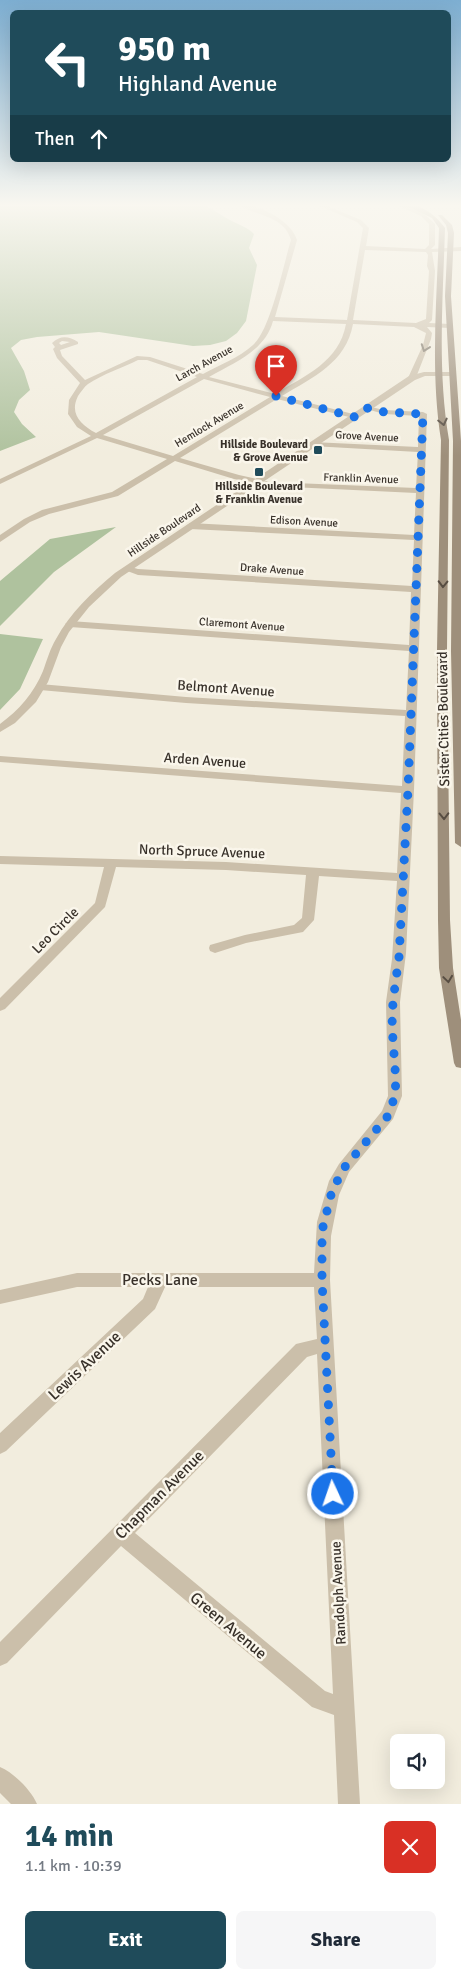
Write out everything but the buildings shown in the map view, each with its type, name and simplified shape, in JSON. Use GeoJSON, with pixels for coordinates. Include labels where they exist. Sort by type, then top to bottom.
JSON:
{"type":"FeatureCollection","features":[{"type":"Feature","properties":{"kind":"main road"},"geometry":{"type":"LineString","coordinates":[[438,373],[440,288]]}},
{"type":"Feature","properties":{"kind":"main road"},"geometry":{"type":"LineString","coordinates":[[449,288],[452,374]]}},
{"type":"Feature","properties":{"kind":"main road","name":"Sister Cities Boulevard"},"geometry":{"type":"LineString","coordinates":[[438,373],[440,410],[445,440],[442,650],[444,920],[446,968],[461,1063]]}},
{"type":"Feature","properties":{"kind":"main road","name":"Sister Cities Boulevard"},"geometry":{"type":"LineString","coordinates":[[452,374],[457,440],[456,651],[461,843]]}},
{"type":"Feature","properties":{"kind":"street","name":"Larch Avenue"},"geometry":{"type":"LineString","coordinates":[[0,482],[50,461],[256,346],[267,332],[279,288]]}},
{"type":"Feature","properties":{"kind":"street","name":"Hemlock Avenue"},"geometry":{"type":"LineString","coordinates":[[0,539],[35,516],[61,507],[90,502],[115,494],[316,372],[338,354],[347,337],[356,288]]}},
{"type":"Feature","properties":{"kind":"street"},"geometry":{"type":"LineString","coordinates":[[416,325],[426,323],[429,320],[431,288]]}},
{"type":"Feature","properties":{"kind":"street"},"geometry":{"type":"LineString","coordinates":[[270,319],[450,326]]}},
{"type":"Feature","properties":{"kind":"street"},"geometry":{"type":"LineString","coordinates":[[412,378],[415,368],[425,351],[429,333],[426,329],[416,325]]}},
{"type":"Feature","properties":{"kind":"street"},"geometry":{"type":"LineString","coordinates":[[60,347],[56,350],[59,357],[84,383],[136,358],[148,358],[203,377],[354,417]]}},
{"type":"Feature","properties":{"kind":"street","name":"Hillside Boulevard"},"geometry":{"type":"LineString","coordinates":[[0,729],[11,722],[40,687],[59,641],[70,624],[100,591],[126,569],[412,378],[424,374],[452,374]]}},
{"type":"Feature","properties":{"kind":"street","name":"Franklin Avenue"},"geometry":{"type":"LineString","coordinates":[[84,383],[78,389],[70,406],[71,418],[80,428],[97,436],[256,482],[281,485],[420,491]]}},
{"type":"Feature","properties":{"kind":"street","name":"Randolph Avenue"},"geometry":{"type":"LineString","coordinates":[[349,1804],[325,1345],[322,1231],[332,1191],[344,1168],[387,1117],[394,1099],[396,1082],[392,1026],[393,1001],[399,957],[408,790],[423,414],[384,412],[367,408]]}},
{"type":"Feature","properties":{"kind":"street","name":"Grove Avenue"},"geometry":{"type":"LineString","coordinates":[[312,444],[421,450]]}},
{"type":"Feature","properties":{"kind":"street","name":"Edison Avenue"},"geometry":{"type":"LineString","coordinates":[[190,526],[418,538]]}},
{"type":"Feature","properties":{"kind":"street","name":"Drake Avenue"},"geometry":{"type":"LineString","coordinates":[[126,569],[138,572],[416,590]]}},
{"type":"Feature","properties":{"kind":"street","name":"Claremont Avenue"},"geometry":{"type":"LineString","coordinates":[[70,624],[414,648]]}},
{"type":"Feature","properties":{"kind":"street","name":"Belmont Avenue"},"geometry":{"type":"LineString","coordinates":[[40,687],[186,700],[411,713]]}},
{"type":"Feature","properties":{"kind":"street","name":"Arden Avenue"},"geometry":{"type":"LineString","coordinates":[[0,759],[408,790]]}},
{"type":"Feature","properties":{"kind":"street","name":"North Spruce Avenue"},"geometry":{"type":"LineString","coordinates":[[0,860],[111,862],[402,877]]}},
{"type":"Feature","properties":{"kind":"street","name":"Leo Circle"},"geometry":{"type":"LineString","coordinates":[[0,1006],[101,904],[111,862]]}},
{"type":"Feature","properties":{"kind":"street"},"geometry":{"type":"LineString","coordinates":[[215,948],[245,939],[298,929],[308,920],[313,871]]}},
{"type":"Feature","properties":{"kind":"street","name":"Lewis Avenue"},"geometry":{"type":"LineString","coordinates":[[0,1445],[149,1304],[160,1279]]}},
{"type":"Feature","properties":{"kind":"street","name":"Pecks Lane"},"geometry":{"type":"LineString","coordinates":[[0,1297],[77,1280],[322,1280]]}},
{"type":"Feature","properties":{"kind":"street","name":"Chapman Avenue"},"geometry":{"type":"LineString","coordinates":[[0,1656],[302,1350],[325,1345]]}},
{"type":"Feature","properties":{"kind":"street","name":"Green Avenue"},"geometry":{"type":"LineString","coordinates":[[120,1533],[318,1700],[344,1707]]}},
{"type":"Feature","properties":{"kind":"street"},"geometry":{"type":"LineString","coordinates":[[0,1778],[26,1804]]}},
{"type":"Feature","properties":{"kind":"green space"},"geometry":{"type":"Polygon","coordinates":[[[0,288],[252,288],[246,321],[237,333],[226,341],[210,345],[193,346],[99,332],[21,340],[11,348],[24,371],[30,390],[19,400],[14,412],[22,424],[36,437],[0,451],[0,288]]]}},
{"type":"Feature","properties":{"kind":"green space"},"geometry":{"type":"Polygon","coordinates":[[[116,527],[54,572],[0,626],[0,581],[50,539],[116,527]]]}},
{"type":"Feature","properties":{"kind":"green space"},"geometry":{"type":"Polygon","coordinates":[[[0,634],[43,639],[20,689],[0,710],[0,634]]]}},
{"type":"Feature","properties":{"kind":"place","name":"Hillside Boulevard & Grove Avenue"},"geometry":{"type":"Point","coordinates":[318,450]}},
{"type":"Feature","properties":{"kind":"place","name":"Hillside Boulevard & Franklin Avenue"},"geometry":{"type":"Point","coordinates":[259,472]}},
{"type":"Feature","properties":{"kind":"route"},"geometry":{"type":"LineString","coordinates":[[276,396],[354,417],[367,408],[384,412],[423,414],[408,790],[399,957],[393,1001],[392,1026],[396,1082],[394,1099],[387,1117],[344,1168],[332,1191],[322,1231],[322,1280],[333,1494]]}}]}
